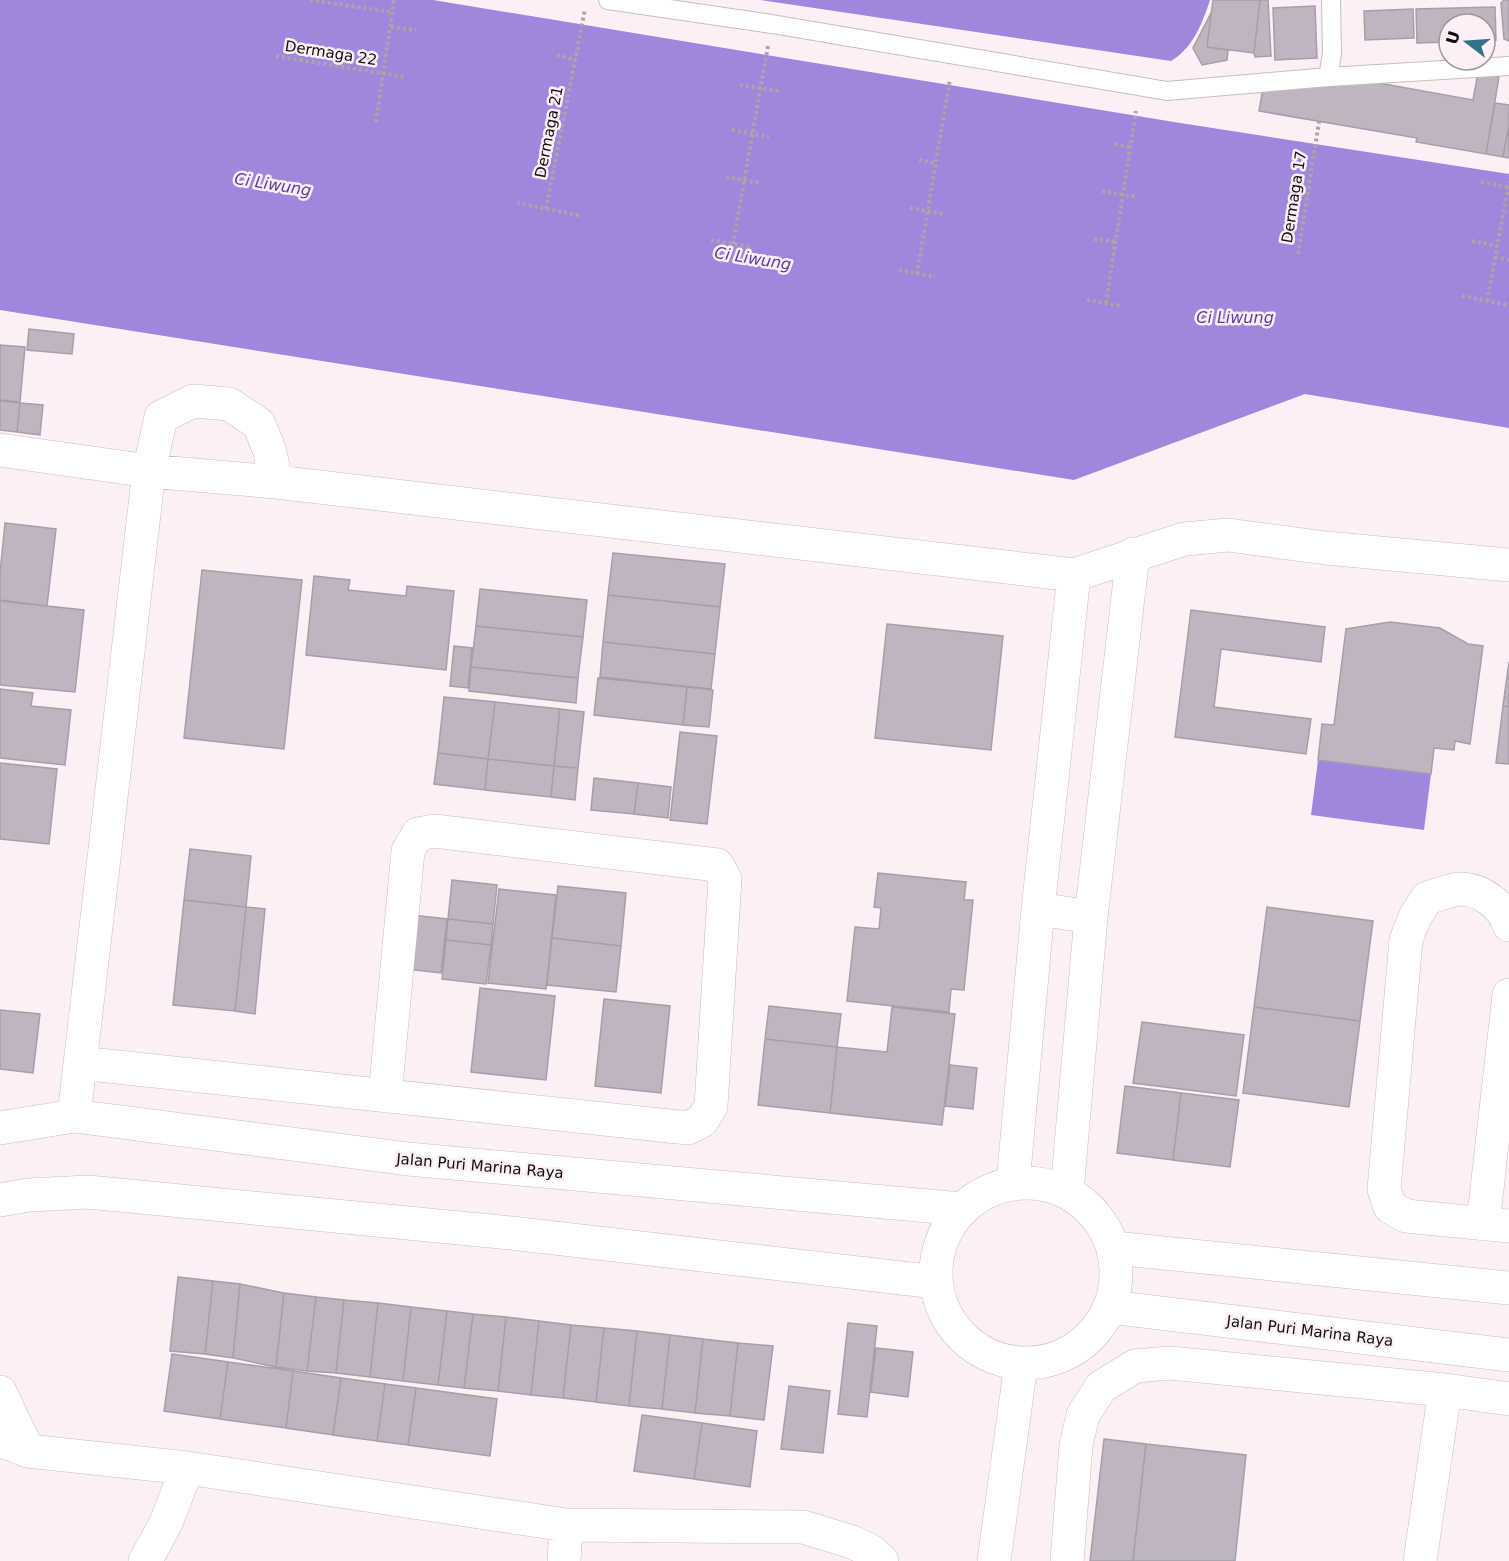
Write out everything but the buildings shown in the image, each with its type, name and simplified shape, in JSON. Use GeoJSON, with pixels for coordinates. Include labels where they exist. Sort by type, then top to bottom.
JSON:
{"type":"FeatureCollection","features":[{"type":"Feature","properties":{"kind":"street"},"geometry":{"type":"LineString","coordinates":[[74,1116],[149,471],[161,417],[193,401],[229,404],[259,424],[270,452],[276,482]]}},
{"type":"Feature","properties":{"kind":"street"},"geometry":{"type":"LineString","coordinates":[[0,450],[149,471],[276,482],[1074,575],[1184,538],[1228,535],[1326,548],[1509,566]]}},
{"type":"Feature","properties":{"kind":"street"},"geometry":{"type":"LineString","coordinates":[[1067,1191],[1091,917],[1133,554]]}},
{"type":"Feature","properties":{"kind":"street"},"geometry":{"type":"LineString","coordinates":[[1013,1183],[1038,909],[1074,575]]}},
{"type":"Feature","properties":{"kind":"street"},"geometry":{"type":"LineString","coordinates":[[80,1063],[385,1096],[688,1128],[702,1121],[711,1106],[725,879],[717,865],[434,831],[418,834],[408,851],[385,1096]]}},
{"type":"Feature","properties":{"kind":"street"},"geometry":{"type":"LineString","coordinates":[[1509,925],[1507,918],[1494,901],[1474,892],[1460,889],[1427,898],[1415,917],[1406,940],[1384,1190],[1390,1207],[1406,1216],[1496,1225],[1509,995]]}},
{"type":"Feature","properties":{"kind":"street"},"geometry":{"type":"LineString","coordinates":[[1038,909],[1091,917]]}},
{"type":"Feature","properties":{"kind":"street","name":"Jalan Puri Marina Raya"},"geometry":{"type":"LineString","coordinates":[[0,1128],[74,1116],[408,1160],[962,1209]]}},
{"type":"Feature","properties":{"kind":"street"},"geometry":{"type":"LineString","coordinates":[[1013,1183],[1041,1183],[1067,1191],[1088,1206],[1104,1226],[1114,1248],[1117,1278],[1110,1307],[1096,1332],[1074,1350],[1049,1361],[1021,1364],[990,1357],[963,1339],[944,1313],[936,1282],[937,1256],[946,1231],[962,1209],[985,1192],[1013,1183]]}},
{"type":"Feature","properties":{"kind":"street"},"geometry":{"type":"LineString","coordinates":[[0,1200],[29,1195],[88,1192],[511,1233],[936,1282]]}},
{"type":"Feature","properties":{"kind":"street"},"geometry":{"type":"LineString","coordinates":[[1114,1248],[1509,1288]]}},
{"type":"Feature","properties":{"kind":"street","name":"Jalan Puri Marina Raya"},"geometry":{"type":"LineString","coordinates":[[1110,1307],[1509,1355]]}},
{"type":"Feature","properties":{"kind":"street"},"geometry":{"type":"LineString","coordinates":[[1067,1561],[1076,1445],[1083,1415],[1101,1387],[1135,1366],[1170,1363],[1445,1390],[1509,1399]]}},
{"type":"Feature","properties":{"kind":"street"},"geometry":{"type":"LineString","coordinates":[[994,1561],[1021,1364]]}},
{"type":"Feature","properties":{"kind":"street"},"geometry":{"type":"LineString","coordinates":[[1420,1561],[1445,1390]]}},
{"type":"Feature","properties":{"kind":"street"},"geometry":{"type":"LineString","coordinates":[[0,1392],[14,1445],[188,1468],[566,1525],[802,1527],[852,1542],[871,1551],[882,1561]]}},
{"type":"Feature","properties":{"kind":"street"},"geometry":{"type":"LineString","coordinates":[[146,1561],[166,1522],[188,1468]]}},
{"type":"Feature","properties":{"kind":"street"},"geometry":{"type":"LineString","coordinates":[[564,1561],[566,1525]]}},
{"type":"Feature","properties":{"kind":"lane"},"geometry":{"type":"LineString","coordinates":[[608,0],[772,24],[1167,92],[1328,77],[1509,66]]}},
{"type":"Feature","properties":{"kind":"lane"},"geometry":{"type":"LineString","coordinates":[[1328,77],[1332,53],[1331,0]]}},
{"type":"Feature","properties":{"kind":"path"},"geometry":{"type":"LineString","coordinates":[[310,0],[392,12]]}},
{"type":"Feature","properties":{"kind":"path","name":"Dermaga 22"},"geometry":{"type":"LineString","coordinates":[[376,122],[394,0]]}},
{"type":"Feature","properties":{"kind":"path","name":"Dermaga 21"},"geometry":{"type":"LineString","coordinates":[[546,209],[583,24]]}},
{"type":"Feature","properties":{"kind":"path"},"geometry":{"type":"LineString","coordinates":[[391,27],[416,30]]}},
{"type":"Feature","properties":{"kind":"path"},"geometry":{"type":"LineString","coordinates":[[733,243],[767,54]]}},
{"type":"Feature","properties":{"kind":"path","name":"Dermaga 22"},"geometry":{"type":"LineString","coordinates":[[276,56],[405,77]]}},
{"type":"Feature","properties":{"kind":"path"},"geometry":{"type":"LineString","coordinates":[[557,56],[576,60]]}},
{"type":"Feature","properties":{"kind":"path"},"geometry":{"type":"LineString","coordinates":[[917,274],[950,84]]}},
{"type":"Feature","properties":{"kind":"path"},"geometry":{"type":"LineString","coordinates":[[740,85],[779,91]]}},
{"type":"Feature","properties":{"kind":"path"},"geometry":{"type":"LineString","coordinates":[[1106,303],[1135,115]]}},
{"type":"Feature","properties":{"kind":"path","name":"Dermaga 17"},"geometry":{"type":"LineString","coordinates":[[1298,254],[1319,122]]}},
{"type":"Feature","properties":{"kind":"path"},"geometry":{"type":"LineString","coordinates":[[732,130],[769,137]]}},
{"type":"Feature","properties":{"kind":"path"},"geometry":{"type":"LineString","coordinates":[[1115,144],[1130,147]]}},
{"type":"Feature","properties":{"kind":"path"},"geometry":{"type":"LineString","coordinates":[[919,160],[936,163]]}},
{"type":"Feature","properties":{"kind":"path"},"geometry":{"type":"LineString","coordinates":[[726,177],[760,183]]}},
{"type":"Feature","properties":{"kind":"path"},"geometry":{"type":"LineString","coordinates":[[1481,182],[1509,184],[1506,211],[1487,301]]}},
{"type":"Feature","properties":{"kind":"path"},"geometry":{"type":"LineString","coordinates":[[1102,191],[1136,197]]}},
{"type":"Feature","properties":{"kind":"path"},"geometry":{"type":"LineString","coordinates":[[517,203],[582,216]]}},
{"type":"Feature","properties":{"kind":"path"},"geometry":{"type":"LineString","coordinates":[[910,208],[943,214]]}},
{"type":"Feature","properties":{"kind":"path"},"geometry":{"type":"LineString","coordinates":[[1094,239],[1116,242]]}},
{"type":"Feature","properties":{"kind":"path"},"geometry":{"type":"LineString","coordinates":[[711,240],[750,246]]}},
{"type":"Feature","properties":{"kind":"path"},"geometry":{"type":"LineString","coordinates":[[1472,241],[1498,246]]}},
{"type":"Feature","properties":{"kind":"path"},"geometry":{"type":"LineString","coordinates":[[1495,257],[1509,260]]}},
{"type":"Feature","properties":{"kind":"path"},"geometry":{"type":"LineString","coordinates":[[898,270],[935,277]]}},
{"type":"Feature","properties":{"kind":"path"},"geometry":{"type":"LineString","coordinates":[[1462,296],[1508,305]]}},
{"type":"Feature","properties":{"kind":"path"},"geometry":{"type":"LineString","coordinates":[[1087,300],[1120,306]]}},
{"type":"Feature","properties":{"kind":"water","name":"Ci Liwung"},"geometry":{"type":"Polygon","coordinates":[[[0,0],[433,0],[1174,122],[1509,174],[1509,428],[1305,394],[1074,480],[0,310],[0,0]]]}},
{"type":"Feature","properties":{"kind":"water"},"geometry":{"type":"Polygon","coordinates":[[[761,0],[1210,0],[1191,42],[1179,56],[1171,61],[761,0]]]}},
{"type":"Feature","properties":{"kind":"water"},"geometry":{"type":"Polygon","coordinates":[[[1318,760],[1431,774],[1424,830],[1311,815],[1318,760]]]}}]}
